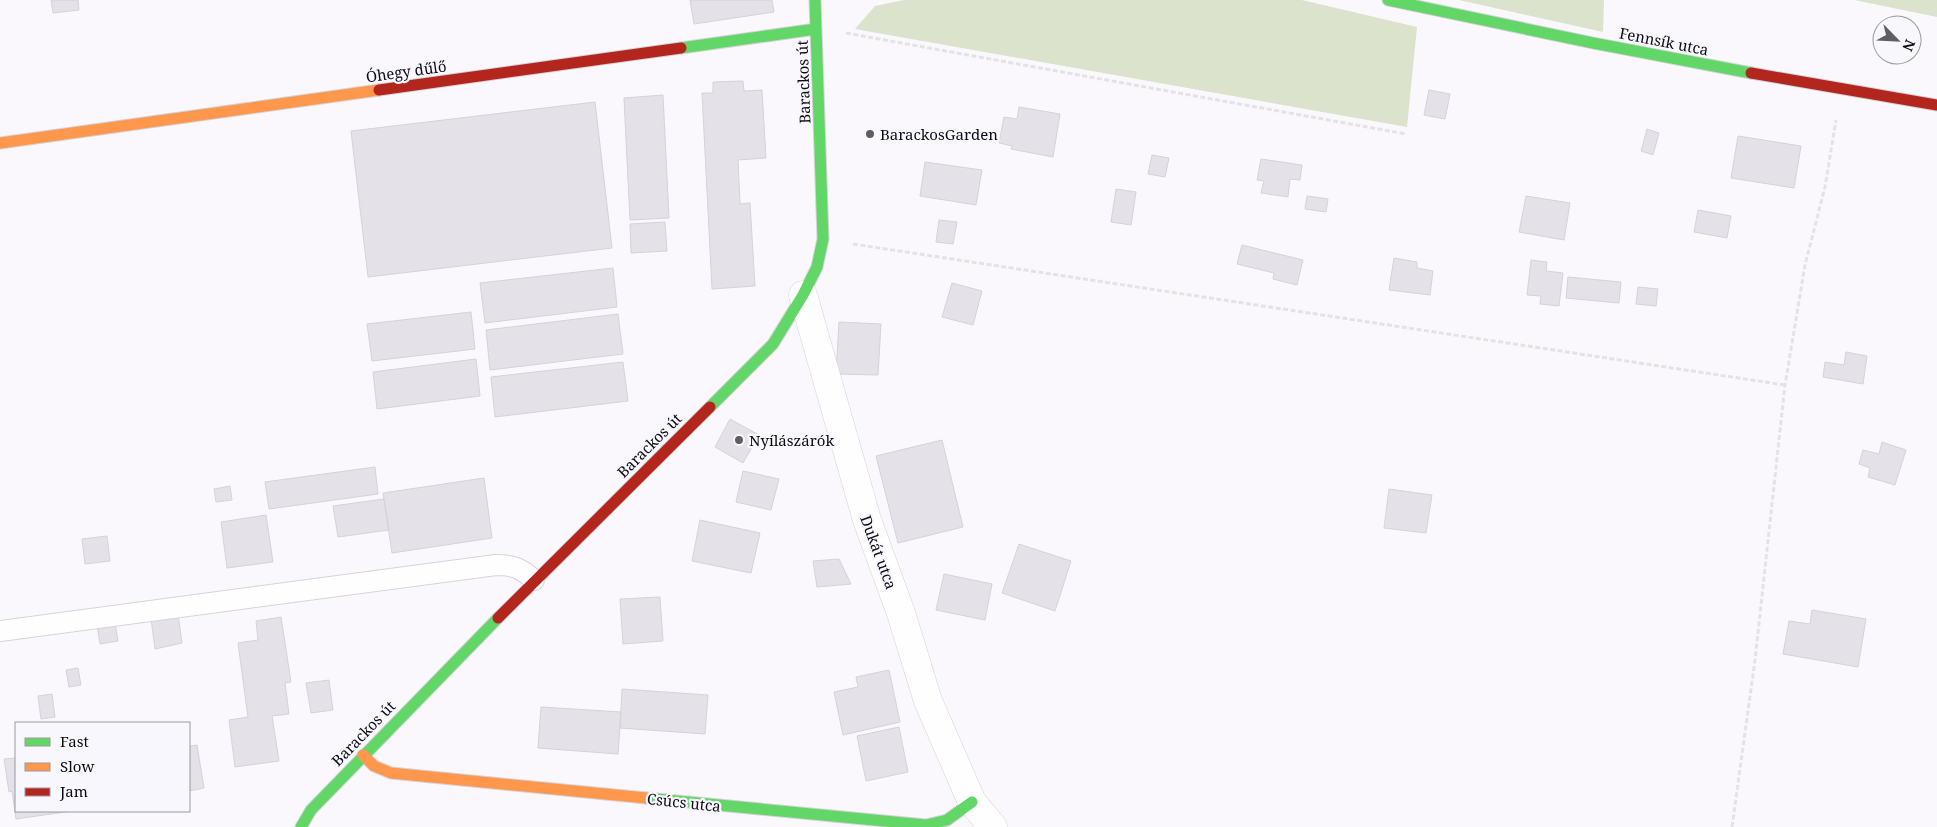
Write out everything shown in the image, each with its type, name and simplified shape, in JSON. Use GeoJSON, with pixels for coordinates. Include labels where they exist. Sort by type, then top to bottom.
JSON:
{"type":"FeatureCollection","features":[{"type":"Feature","properties":{"kind":"street","name":"Barackos út"},"geometry":{"type":"LineString","coordinates":[[301,827],[311,810],[534,580],[773,344],[804,295],[817,267],[823,239],[815,0]]}},
{"type":"Feature","properties":{"kind":"street","name":"Fennsík utca"},"geometry":{"type":"LineString","coordinates":[[1388,0],[1593,43],[1841,89],[1937,104]]}},
{"type":"Feature","properties":{"kind":"street","name":"Óhegy dűlő"},"geometry":{"type":"LineString","coordinates":[[0,143],[816,28]]}},
{"type":"Feature","properties":{"kind":"street","name":"Dukát utca"},"geometry":{"type":"LineString","coordinates":[[804,295],[867,520],[901,613],[928,701],[972,802]]}},
{"type":"Feature","properties":{"kind":"street","name":"Csúcs utca"},"geometry":{"type":"LineString","coordinates":[[363,755],[374,766],[391,773],[926,825],[947,820],[972,802]]}},
{"type":"Feature","properties":{"kind":"street"},"geometry":{"type":"LineString","coordinates":[[972,802],[993,827]]}},
{"type":"Feature","properties":{"kind":"lane"},"geometry":{"type":"LineString","coordinates":[[0,631],[496,565],[512,565],[523,569],[534,580]]}},
{"type":"Feature","properties":{"kind":"path"},"geometry":{"type":"LineString","coordinates":[[816,28],[1406,134]]}},
{"type":"Feature","properties":{"kind":"path"},"geometry":{"type":"LineString","coordinates":[[1732,827],[1755,660],[1785,385],[1805,265],[1825,188],[1841,89]]}},
{"type":"Feature","properties":{"kind":"path"},"geometry":{"type":"LineString","coordinates":[[823,239],[1785,385]]}},
{"type":"Feature","properties":{"kind":"green space"},"geometry":{"type":"Polygon","coordinates":[[[904,0],[1302,0],[1417,27],[1407,127],[855,29],[875,6],[904,0]]]}},
{"type":"Feature","properties":{"kind":"green space"},"geometry":{"type":"Polygon","coordinates":[[[1459,0],[1604,0],[1603,32],[1459,0]]]}},
{"type":"Feature","properties":{"kind":"green space"},"geometry":{"type":"Polygon","coordinates":[[[1854,0],[1937,0],[1937,17],[1854,0]]]}},
{"type":"Feature","properties":{"kind":"building"},"geometry":{"type":"Polygon","coordinates":[[[51,0],[78,0],[79,10],[53,13],[51,0]]]}},
{"type":"Feature","properties":{"kind":"building"},"geometry":{"type":"Polygon","coordinates":[[[690,0],[772,0],[774,12],[694,24],[690,0]]]}},
{"type":"Feature","properties":{"kind":"building"},"geometry":{"type":"Polygon","coordinates":[[[743,81],[744,91],[762,90],[766,158],[738,160],[740,204],[750,203],[755,286],[712,289],[702,93],[713,93],[713,82],[743,81]]]}},
{"type":"Feature","properties":{"kind":"building"},"geometry":{"type":"Polygon","coordinates":[[[1429,90],[1450,94],[1445,119],[1424,115],[1429,90]]]}},
{"type":"Feature","properties":{"kind":"building"},"geometry":{"type":"Polygon","coordinates":[[[663,95],[669,218],[630,220],[624,98],[663,95]]]}},
{"type":"Feature","properties":{"kind":"building"},"geometry":{"type":"Polygon","coordinates":[[[595,102],[612,248],[368,277],[351,131],[595,102]]]}},
{"type":"Feature","properties":{"kind":"building"},"geometry":{"type":"Polygon","coordinates":[[[1019,107],[1060,114],[1053,157],[1011,149],[1012,146],[999,143],[1004,117],[1017,119],[1019,107]]]}},
{"type":"Feature","properties":{"kind":"building"},"geometry":{"type":"Polygon","coordinates":[[[1647,129],[1659,133],[1653,155],[1641,151],[1647,129]]]}},
{"type":"Feature","properties":{"kind":"building"},"geometry":{"type":"Polygon","coordinates":[[[1738,136],[1801,146],[1794,188],[1731,178],[1738,136]]]}},
{"type":"Feature","properties":{"kind":"building"},"geometry":{"type":"Polygon","coordinates":[[[1152,155],[1169,158],[1165,177],[1148,174],[1152,155]]]}},
{"type":"Feature","properties":{"kind":"building"},"geometry":{"type":"Polygon","coordinates":[[[1261,159],[1302,165],[1300,180],[1290,179],[1288,197],[1261,193],[1264,181],[1257,180],[1261,159]]]}},
{"type":"Feature","properties":{"kind":"building"},"geometry":{"type":"Polygon","coordinates":[[[925,162],[982,170],[976,205],[920,196],[925,162]]]}},
{"type":"Feature","properties":{"kind":"building"},"geometry":{"type":"Polygon","coordinates":[[[1116,189],[1136,192],[1131,225],[1111,222],[1116,189]]]}},
{"type":"Feature","properties":{"kind":"building"},"geometry":{"type":"Polygon","coordinates":[[[1307,196],[1328,199],[1326,212],[1305,209],[1307,196]]]}},
{"type":"Feature","properties":{"kind":"building"},"geometry":{"type":"Polygon","coordinates":[[[1526,196],[1570,203],[1564,240],[1519,232],[1526,196]]]}},
{"type":"Feature","properties":{"kind":"building"},"geometry":{"type":"Polygon","coordinates":[[[1698,210],[1731,216],[1727,238],[1694,232],[1698,210]]]}},
{"type":"Feature","properties":{"kind":"building"},"geometry":{"type":"Polygon","coordinates":[[[939,220],[957,222],[953,244],[936,242],[939,220]]]}},
{"type":"Feature","properties":{"kind":"building"},"geometry":{"type":"Polygon","coordinates":[[[665,222],[667,251],[631,253],[630,224],[665,222]]]}},
{"type":"Feature","properties":{"kind":"building"},"geometry":{"type":"Polygon","coordinates":[[[1242,245],[1303,260],[1297,285],[1273,279],[1274,273],[1237,264],[1242,245]]]}},
{"type":"Feature","properties":{"kind":"building"},"geometry":{"type":"Polygon","coordinates":[[[1394,258],[1417,262],[1417,268],[1433,271],[1430,295],[1389,290],[1394,258]]]}},
{"type":"Feature","properties":{"kind":"building"},"geometry":{"type":"Polygon","coordinates":[[[1531,260],[1547,262],[1546,271],[1563,273],[1559,306],[1540,304],[1541,296],[1527,295],[1531,260]]]}},
{"type":"Feature","properties":{"kind":"building"},"geometry":{"type":"Polygon","coordinates":[[[613,268],[617,307],[485,323],[480,283],[613,268]]]}},
{"type":"Feature","properties":{"kind":"building"},"geometry":{"type":"Polygon","coordinates":[[[1568,277],[1621,282],[1619,303],[1566,298],[1568,277]]]}},
{"type":"Feature","properties":{"kind":"building"},"geometry":{"type":"Polygon","coordinates":[[[952,283],[982,291],[973,325],[942,317],[952,283]]]}},
{"type":"Feature","properties":{"kind":"building"},"geometry":{"type":"Polygon","coordinates":[[[1638,287],[1658,289],[1656,306],[1636,304],[1638,287]]]}},
{"type":"Feature","properties":{"kind":"building"},"geometry":{"type":"Polygon","coordinates":[[[471,312],[475,349],[372,361],[367,324],[471,312]]]}},
{"type":"Feature","properties":{"kind":"building"},"geometry":{"type":"Polygon","coordinates":[[[618,314],[623,354],[490,370],[486,330],[618,314]]]}},
{"type":"Feature","properties":{"kind":"building"},"geometry":{"type":"Polygon","coordinates":[[[839,322],[881,324],[878,375],[836,374],[839,322]]]}},
{"type":"Feature","properties":{"kind":"building"},"geometry":{"type":"Polygon","coordinates":[[[1846,352],[1867,356],[1863,384],[1823,377],[1825,362],[1844,365],[1846,352]]]}},
{"type":"Feature","properties":{"kind":"building"},"geometry":{"type":"Polygon","coordinates":[[[476,359],[480,396],[377,409],[373,372],[476,359]]]}},
{"type":"Feature","properties":{"kind":"building"},"geometry":{"type":"Polygon","coordinates":[[[623,362],[628,401],[495,417],[491,377],[623,362]]]}},
{"type":"Feature","properties":{"kind":"building"},"geometry":{"type":"Polygon","coordinates":[[[730,419],[759,435],[743,463],[715,447],[730,419]]]}},
{"type":"Feature","properties":{"kind":"building"},"geometry":{"type":"Polygon","coordinates":[[[942,440],[963,527],[898,543],[876,456],[942,440]]]}},
{"type":"Feature","properties":{"kind":"building"},"geometry":{"type":"Polygon","coordinates":[[[1882,442],[1906,450],[1895,485],[1868,477],[1870,468],[1859,464],[1863,450],[1879,454],[1882,442]]]}},
{"type":"Feature","properties":{"kind":"building"},"geometry":{"type":"Polygon","coordinates":[[[375,467],[378,494],[269,509],[265,482],[375,467]]]}},
{"type":"Feature","properties":{"kind":"building"},"geometry":{"type":"Polygon","coordinates":[[[743,471],[779,479],[771,510],[736,502],[743,471]]]}},
{"type":"Feature","properties":{"kind":"building"},"geometry":{"type":"Polygon","coordinates":[[[484,478],[492,538],[392,553],[383,493],[484,478]]]}},
{"type":"Feature","properties":{"kind":"building"},"geometry":{"type":"Polygon","coordinates":[[[230,486],[232,500],[216,502],[214,489],[230,486]]]}},
{"type":"Feature","properties":{"kind":"building"},"geometry":{"type":"Polygon","coordinates":[[[1389,489],[1432,495],[1426,533],[1384,528],[1389,489]]]}},
{"type":"Feature","properties":{"kind":"building"},"geometry":{"type":"Polygon","coordinates":[[[384,499],[389,530],[338,537],[333,506],[384,499]]]}},
{"type":"Feature","properties":{"kind":"building"},"geometry":{"type":"Polygon","coordinates":[[[266,515],[273,562],[227,568],[221,522],[266,515]]]}},
{"type":"Feature","properties":{"kind":"building"},"geometry":{"type":"Polygon","coordinates":[[[700,520],[760,533],[751,573],[692,561],[700,520]]]}},
{"type":"Feature","properties":{"kind":"building"},"geometry":{"type":"Polygon","coordinates":[[[107,536],[110,561],[85,564],[82,539],[107,536]]]}},
{"type":"Feature","properties":{"kind":"building"},"geometry":{"type":"Polygon","coordinates":[[[1019,544],[1071,561],[1055,611],[1002,593],[1019,544]]]}},
{"type":"Feature","properties":{"kind":"building"},"geometry":{"type":"Polygon","coordinates":[[[839,559],[851,584],[817,587],[813,561],[839,559]]]}},
{"type":"Feature","properties":{"kind":"building"},"geometry":{"type":"Polygon","coordinates":[[[944,574],[992,584],[985,620],[936,610],[944,574]]]}},
{"type":"Feature","properties":{"kind":"building"},"geometry":{"type":"Polygon","coordinates":[[[660,597],[663,641],[623,644],[620,599],[660,597]]]}},
{"type":"Feature","properties":{"kind":"building"},"geometry":{"type":"Polygon","coordinates":[[[1812,610],[1866,619],[1858,667],[1783,654],[1789,621],[1810,624],[1812,610]]]}},
{"type":"Feature","properties":{"kind":"building"},"geometry":{"type":"Polygon","coordinates":[[[178,614],[182,643],[155,649],[151,618],[178,614]]]}},
{"type":"Feature","properties":{"kind":"building"},"geometry":{"type":"Polygon","coordinates":[[[281,617],[291,682],[285,683],[289,714],[272,716],[279,761],[235,767],[229,720],[248,717],[238,643],[258,640],[256,621],[281,617]]]}},
{"type":"Feature","properties":{"kind":"building"},"geometry":{"type":"Polygon","coordinates":[[[115,623],[118,641],[100,644],[97,625],[115,623]]]}},
{"type":"Feature","properties":{"kind":"building"},"geometry":{"type":"Polygon","coordinates":[[[78,668],[81,685],[69,687],[66,670],[78,668]]]}},
{"type":"Feature","properties":{"kind":"building"},"geometry":{"type":"Polygon","coordinates":[[[889,670],[900,722],[843,735],[834,692],[858,687],[856,677],[889,670]]]}},
{"type":"Feature","properties":{"kind":"building"},"geometry":{"type":"Polygon","coordinates":[[[329,680],[333,710],[311,713],[306,683],[329,680]]]}},
{"type":"Feature","properties":{"kind":"building"},"geometry":{"type":"Polygon","coordinates":[[[622,689],[708,695],[705,734],[620,728],[622,689]]]}},
{"type":"Feature","properties":{"kind":"building"},"geometry":{"type":"Polygon","coordinates":[[[52,694],[55,717],[41,719],[38,696],[52,694]]]}},
{"type":"Feature","properties":{"kind":"building"},"geometry":{"type":"Polygon","coordinates":[[[541,707],[621,712],[618,754],[538,748],[541,707]]]}},
{"type":"Feature","properties":{"kind":"building"},"geometry":{"type":"Polygon","coordinates":[[[899,727],[908,772],[866,781],[857,736],[899,727]]]}},
{"type":"Feature","properties":{"kind":"building"},"geometry":{"type":"Polygon","coordinates":[[[197,745],[204,788],[190,791],[190,746],[197,745]]]}},
{"type":"Feature","properties":{"kind":"building"},"geometry":{"type":"Polygon","coordinates":[[[15,758],[15,812],[12,791],[9,792],[4,759],[15,758]]]}},
{"type":"Feature","properties":{"kind":"building"},"geometry":{"type":"Polygon","coordinates":[[[15,812],[65,812],[16,819],[15,812]]]}},
{"type":"Feature","properties":{"kind":"traffic: fast"},"geometry":{"type":"LineString","coordinates":[[710,407],[773,344],[803,295],[817,267],[823,239],[815,0]]}},
{"type":"Feature","properties":{"kind":"traffic: fast"},"geometry":{"type":"LineString","coordinates":[[1388,0],[1593,43],[1751,73]]}},
{"type":"Feature","properties":{"kind":"traffic: fast"},"geometry":{"type":"LineString","coordinates":[[681,48],[816,29]]}},
{"type":"Feature","properties":{"kind":"traffic: fast"},"geometry":{"type":"LineString","coordinates":[[301,827],[311,810],[498,618]]}},
{"type":"Feature","properties":{"kind":"traffic: fast"},"geometry":{"type":"LineString","coordinates":[[646,798],[926,825],[947,820],[972,802]]}},
{"type":"Feature","properties":{"kind":"traffic: slow"},"geometry":{"type":"LineString","coordinates":[[0,143],[379,90]]}},
{"type":"Feature","properties":{"kind":"traffic: slow"},"geometry":{"type":"LineString","coordinates":[[363,755],[374,766],[391,773],[646,798]]}},
{"type":"Feature","properties":{"kind":"traffic: jam"},"geometry":{"type":"LineString","coordinates":[[379,90],[681,48]]}},
{"type":"Feature","properties":{"kind":"traffic: jam"},"geometry":{"type":"LineString","coordinates":[[1751,73],[1937,105]]}},
{"type":"Feature","properties":{"kind":"traffic: jam"},"geometry":{"type":"LineString","coordinates":[[498,618],[710,407]]}},
{"type":"Feature","properties":{"kind":"place","name":"BarackosGarden"},"geometry":{"type":"Point","coordinates":[870,134]}},
{"type":"Feature","properties":{"kind":"place","name":"Nyílászárók"},"geometry":{"type":"Point","coordinates":[739,440]}}]}
